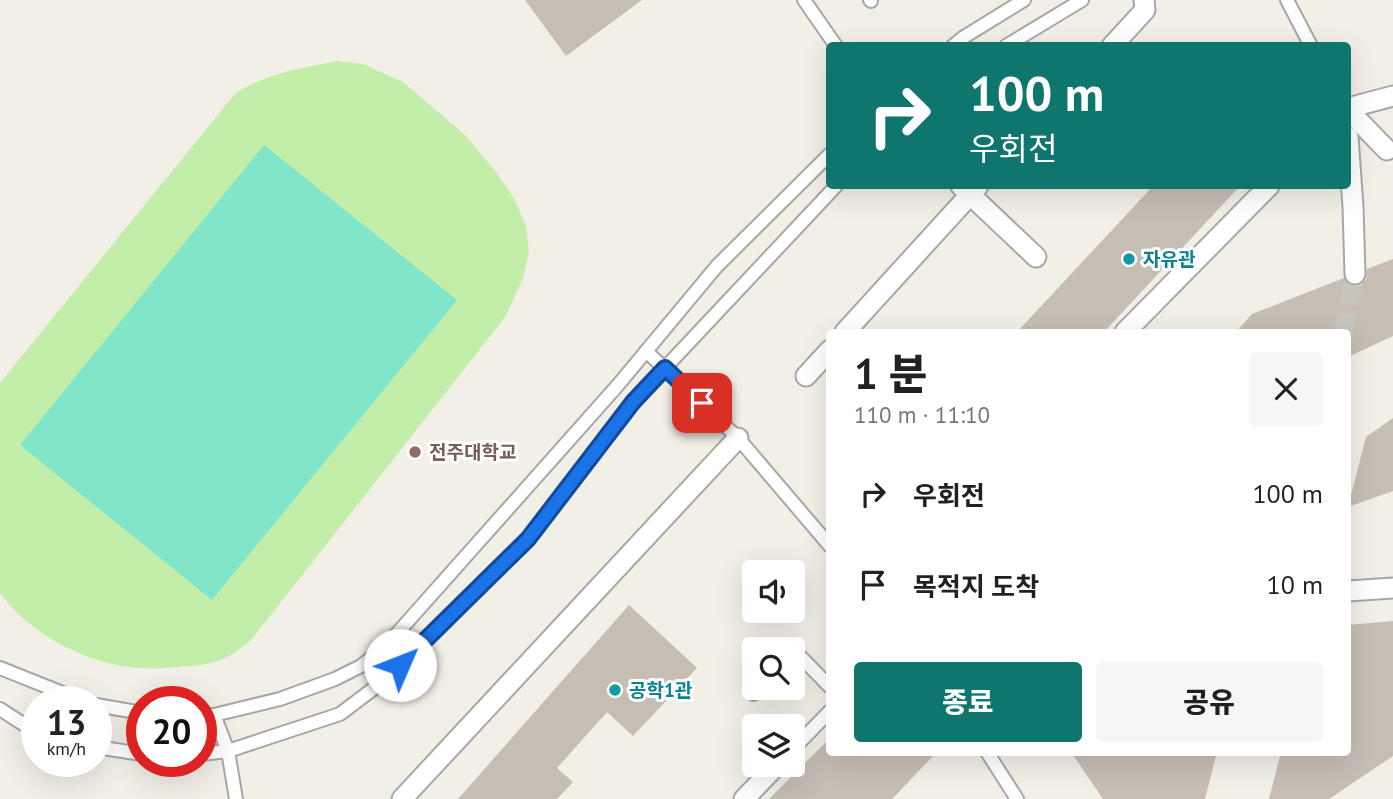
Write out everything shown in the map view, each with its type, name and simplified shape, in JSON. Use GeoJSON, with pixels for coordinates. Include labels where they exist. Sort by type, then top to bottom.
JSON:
{"type":"FeatureCollection","features":[{"type":"Feature","properties":{"kind":"street"},"geometry":{"type":"LineString","coordinates":[[1116,42],[1145,10],[1144,0]]}},
{"type":"Feature","properties":{"kind":"street"},"geometry":{"type":"LineString","coordinates":[[1351,108],[1393,96]]}},
{"type":"Feature","properties":{"kind":"street"},"geometry":{"type":"LineString","coordinates":[[1351,112],[1387,150]]}},
{"type":"Feature","properties":{"kind":"street"},"geometry":{"type":"LineString","coordinates":[[1351,179],[1356,274]]}},
{"type":"Feature","properties":{"kind":"street"},"geometry":{"type":"LineString","coordinates":[[848,329],[968,189]]}},
{"type":"Feature","properties":{"kind":"street"},"geometry":{"type":"LineString","coordinates":[[970,189],[1036,257]]}},
{"type":"Feature","properties":{"kind":"street"},"geometry":{"type":"LineString","coordinates":[[1128,329],[1266,189]]}},
{"type":"Feature","properties":{"kind":"street"},"geometry":{"type":"LineString","coordinates":[[806,376],[826,354]]}},
{"type":"Feature","properties":{"kind":"street"},"geometry":{"type":"LineString","coordinates":[[402,799],[738,438]]}},
{"type":"Feature","properties":{"kind":"street"},"geometry":{"type":"LineString","coordinates":[[1351,591],[1393,588]]}},
{"type":"Feature","properties":{"kind":"street"},"geometry":{"type":"LineString","coordinates":[[744,799],[765,777]]}},
{"type":"Feature","properties":{"kind":"lane"},"geometry":{"type":"LineString","coordinates":[[804,0],[833,42]]}},
{"type":"Feature","properties":{"kind":"lane"},"geometry":{"type":"LineString","coordinates":[[958,42],[1024,0]]}},
{"type":"Feature","properties":{"kind":"lane"},"geometry":{"type":"LineString","coordinates":[[1013,42],[1082,0]]}},
{"type":"Feature","properties":{"kind":"lane"},"geometry":{"type":"LineString","coordinates":[[1287,0],[1309,42]]}},
{"type":"Feature","properties":{"kind":"lane"},"geometry":{"type":"LineString","coordinates":[[217,714],[280,699],[335,680],[361,666],[385,647],[618,385],[717,266],[826,158]]}},
{"type":"Feature","properties":{"kind":"lane"},"geometry":{"type":"LineString","coordinates":[[217,752],[340,714],[381,683],[528,539],[633,402],[833,189]]}},
{"type":"Feature","properties":{"kind":"lane"},"geometry":{"type":"LineString","coordinates":[[646,351],[738,438],[826,541]]}},
{"type":"Feature","properties":{"kind":"lane"},"geometry":{"type":"LineString","coordinates":[[805,661],[826,683]]}},
{"type":"Feature","properties":{"kind":"lane"},"geometry":{"type":"LineString","coordinates":[[0,668],[45,686]]}},
{"type":"Feature","properties":{"kind":"lane"},"geometry":{"type":"LineString","coordinates":[[0,709],[21,723]]}},
{"type":"Feature","properties":{"kind":"lane"},"geometry":{"type":"LineString","coordinates":[[805,737],[826,715]]}},
{"type":"Feature","properties":{"kind":"lane"},"geometry":{"type":"LineString","coordinates":[[217,732],[228,751],[236,799]]}},
{"type":"Feature","properties":{"kind":"lane"},"geometry":{"type":"LineString","coordinates":[[990,756],[1017,799]]}},
{"type":"Feature","properties":{"kind":"green space"},"geometry":{"type":"Polygon","coordinates":[[[338,61],[363,64],[403,82],[465,135],[515,200],[526,226],[529,252],[523,278],[506,316],[251,640],[220,660],[189,666],[120,666],[81,654],[27,622],[0,593],[0,383],[235,95],[252,84],[276,75],[338,61]]]}},
{"type":"Feature","properties":{"kind":"green space"},"geometry":{"type":"Polygon","coordinates":[[[264,145],[457,300],[212,600],[20,445],[264,145]]]}},
{"type":"Feature","properties":{"kind":"building"},"geometry":{"type":"Polygon","coordinates":[[[525,0],[642,0],[566,56],[525,0]]]}},
{"type":"Feature","properties":{"kind":"building","name":"자유관"},"geometry":{"type":"Polygon","coordinates":[[[1150,189],[1237,189],[1107,329],[1020,329],[1150,189]]]}},
{"type":"Feature","properties":{"kind":"building"},"geometry":{"type":"Polygon","coordinates":[[[1393,259],[1393,336],[1351,356],[1351,329],[1239,329],[1252,314],[1344,278],[1350,285],[1361,285],[1366,279],[1367,269],[1393,259]]]}},
{"type":"Feature","properties":{"kind":"building"},"geometry":{"type":"Polygon","coordinates":[[[1393,418],[1393,491],[1351,506],[1351,495],[1366,437],[1393,418]]]}},
{"type":"Feature","properties":{"kind":"building","name":"공학1관"},"geometry":{"type":"Polygon","coordinates":[[[629,605],[697,668],[633,736],[607,712],[557,768],[573,782],[557,799],[458,799],[629,605]]]}},
{"type":"Feature","properties":{"kind":"building"},"geometry":{"type":"Polygon","coordinates":[[[1393,621],[1393,756],[1329,799],[1269,799],[1280,756],[1351,756],[1351,625],[1393,621]]]}},
{"type":"Feature","properties":{"kind":"building"},"geometry":{"type":"Polygon","coordinates":[[[826,742],[826,756],[933,756],[892,799],[769,799],[791,777],[805,777],[805,763],[826,742]]]}},
{"type":"Feature","properties":{"kind":"building"},"geometry":{"type":"Polygon","coordinates":[[[1074,756],[1216,756],[1205,799],[1103,799],[1074,756]]]}},
{"type":"Feature","properties":{"kind":"tunnel"},"geometry":{"type":"LineString","coordinates":[[1344,329],[1355,274]]}},
{"type":"Feature","properties":{"kind":"place","name":"자유관"},"geometry":{"type":"Point","coordinates":[1129,259]}},
{"type":"Feature","properties":{"kind":"place","name":"전주대학교"},"geometry":{"type":"Point","coordinates":[415,452]}},
{"type":"Feature","properties":{"kind":"place","name":"공학1관"},"geometry":{"type":"Point","coordinates":[615,690]}},
{"type":"Feature","properties":{"kind":"route"},"geometry":{"type":"LineString","coordinates":[[400,665],[528,539],[633,402],[665,368],[702,403]]}}]}
